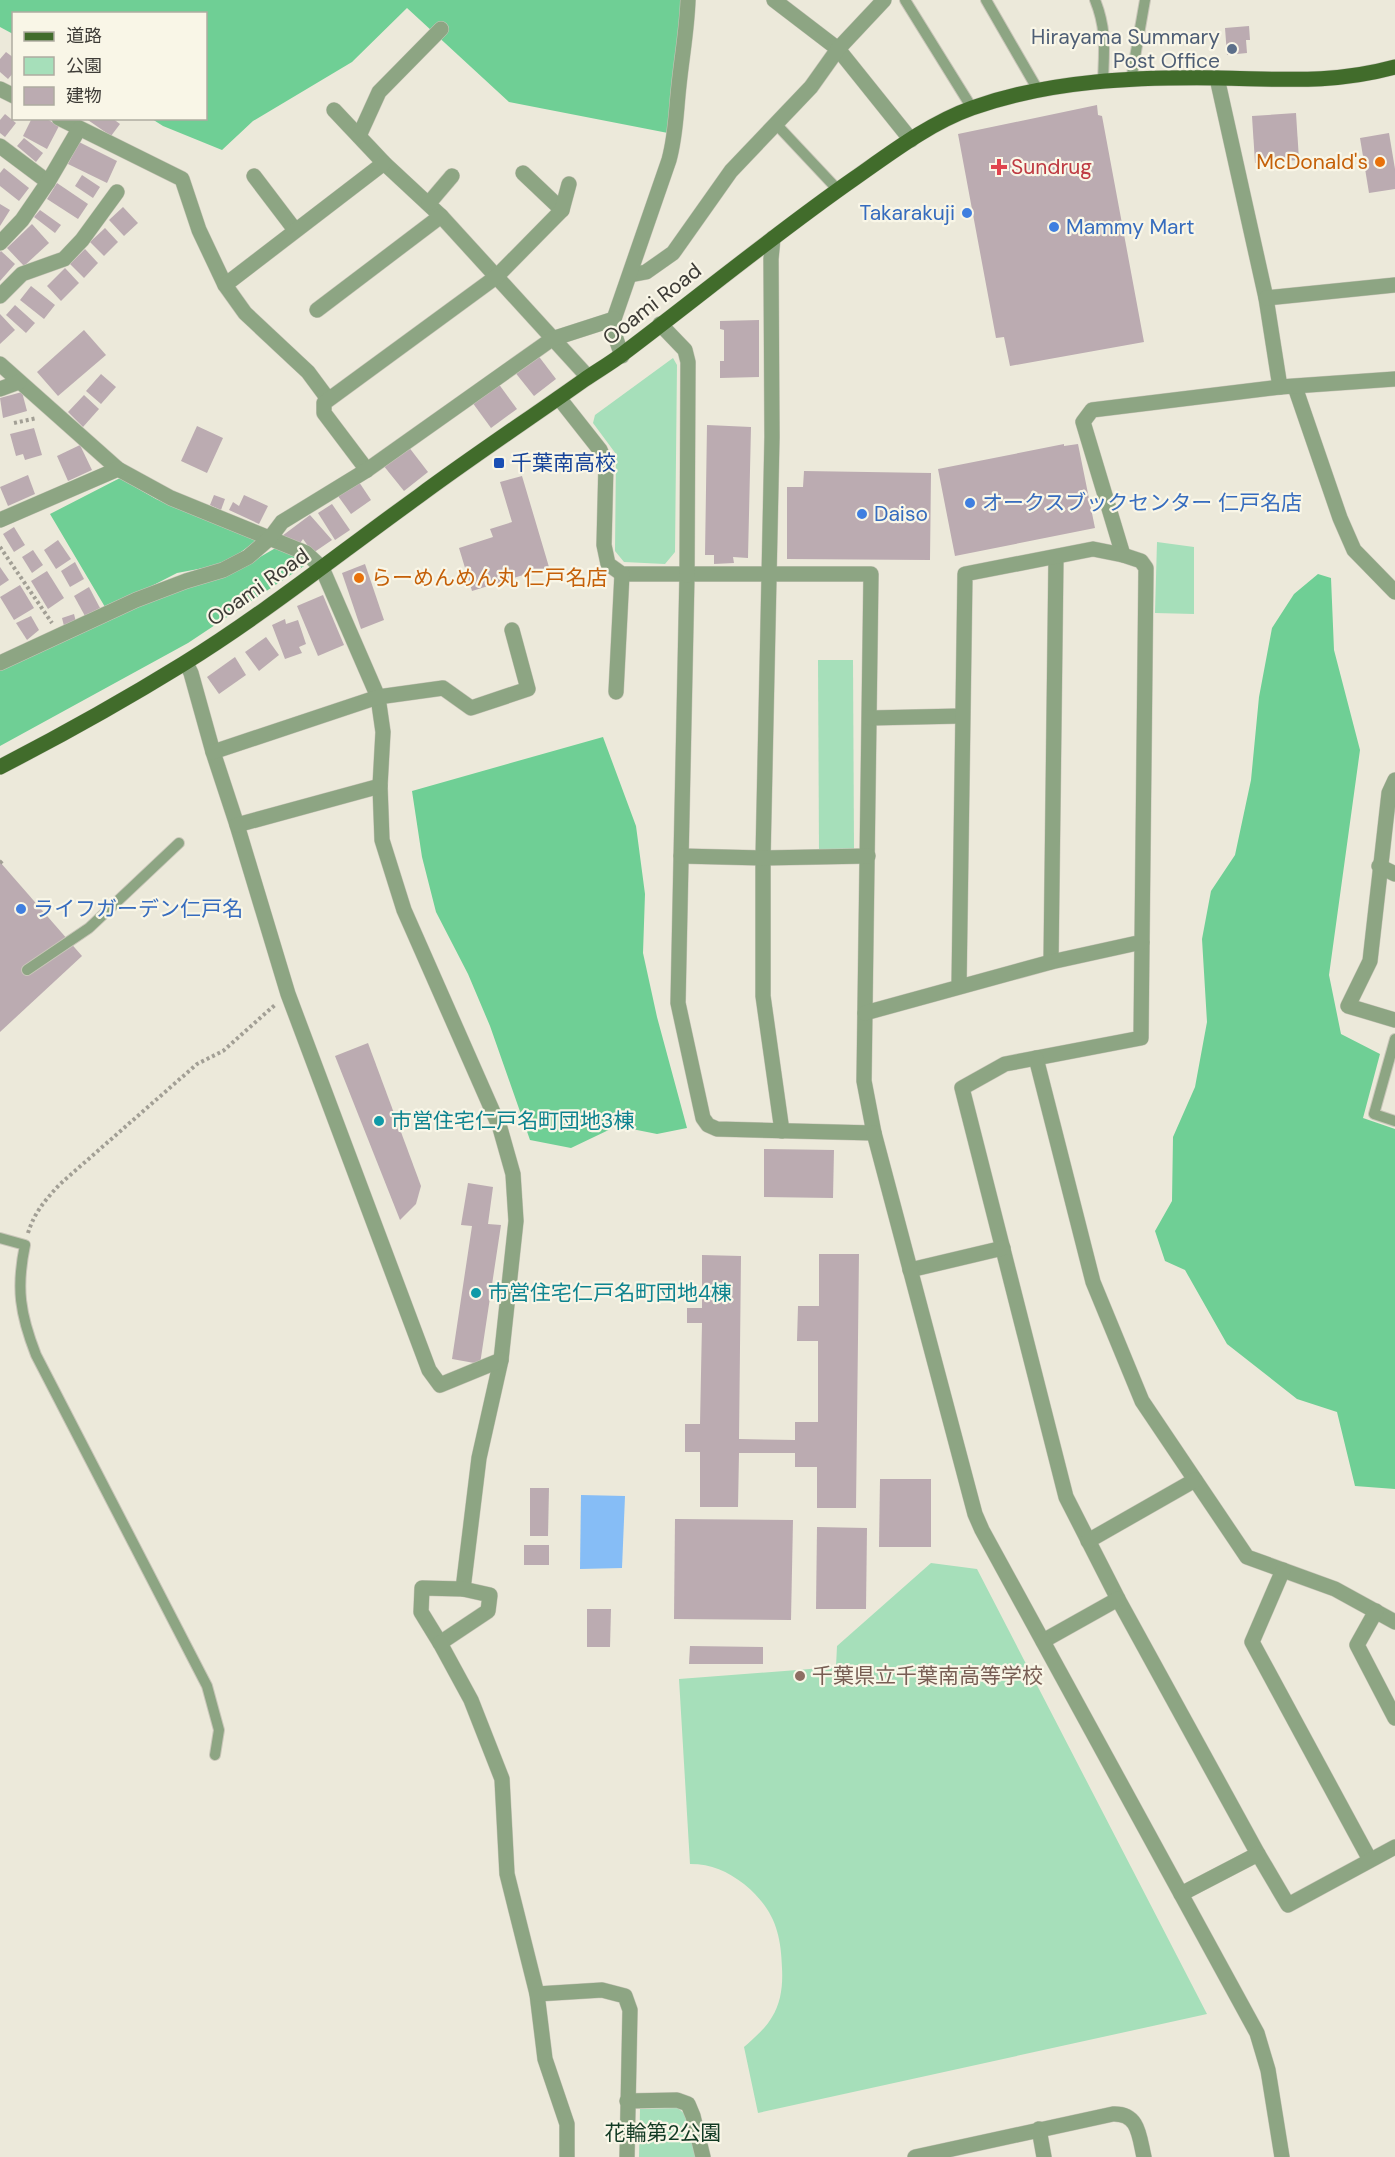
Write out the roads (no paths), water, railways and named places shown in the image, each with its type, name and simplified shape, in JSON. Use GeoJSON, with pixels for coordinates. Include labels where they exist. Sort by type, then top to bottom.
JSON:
{"type":"FeatureCollection","features":[{"type":"Feature","properties":{"kind":"main road","name":"Ooami Road"},"geometry":{"type":"LineString","coordinates":[[0,767],[63,734],[186,663],[588,377],[622,356],[660,324],[838,190],[938,123],[972,108],[1038,90],[1103,81],[1217,78],[1306,81],[1367,74],[1395,66]]}},
{"type":"Feature","properties":{"kind":"street"},"geometry":{"type":"LineString","coordinates":[[622,356],[613,330],[614,320],[675,139],[679,87],[687,33],[688,0]]}},
{"type":"Feature","properties":{"kind":"street"},"geometry":{"type":"LineString","coordinates":[[774,0],[838,49],[911,140]]}},
{"type":"Feature","properties":{"kind":"street"},"geometry":{"type":"LineString","coordinates":[[630,275],[646,272],[673,253],[731,171],[811,87],[838,49],[884,0]]}},
{"type":"Feature","properties":{"kind":"street"},"geometry":{"type":"LineString","coordinates":[[359,136],[379,92],[441,29]]}},
{"type":"Feature","properties":{"kind":"street"},"geometry":{"type":"LineString","coordinates":[[1217,78],[1266,298],[1280,387]]}},
{"type":"Feature","properties":{"kind":"street"},"geometry":{"type":"LineString","coordinates":[[333,110],[384,163],[441,216],[588,377]]}},
{"type":"Feature","properties":{"kind":"street"},"geometry":{"type":"LineString","coordinates":[[63,120],[182,179],[198,230],[225,285],[245,312],[308,372],[328,399]]}},
{"type":"Feature","properties":{"kind":"street"},"geometry":{"type":"LineString","coordinates":[[0,243],[22,220],[48,182],[79,129]]}},
{"type":"Feature","properties":{"kind":"street"},"geometry":{"type":"LineString","coordinates":[[0,146],[48,182]]}},
{"type":"Feature","properties":{"kind":"street"},"geometry":{"type":"LineString","coordinates":[[225,285],[384,163]]}},
{"type":"Feature","properties":{"kind":"street"},"geometry":{"type":"LineString","coordinates":[[523,173],[562,210]]}},
{"type":"Feature","properties":{"kind":"street"},"geometry":{"type":"LineString","coordinates":[[254,176],[295,230]]}},
{"type":"Feature","properties":{"kind":"street"},"geometry":{"type":"LineString","coordinates":[[429,204],[452,176]]}},
{"type":"Feature","properties":{"kind":"street"},"geometry":{"type":"LineString","coordinates":[[367,470],[324,413],[324,403],[496,277],[562,210],[569,184]]}},
{"type":"Feature","properties":{"kind":"street"},"geometry":{"type":"LineString","coordinates":[[0,296],[22,274],[64,259],[82,240],[117,192]]}},
{"type":"Feature","properties":{"kind":"street"},"geometry":{"type":"LineString","coordinates":[[318,310],[441,216]]}},
{"type":"Feature","properties":{"kind":"street"},"geometry":{"type":"LineString","coordinates":[[773,238],[771,259],[772,437],[762,996],[782,1131]]}},
{"type":"Feature","properties":{"kind":"street"},"geometry":{"type":"LineString","coordinates":[[1266,298],[1395,285]]}},
{"type":"Feature","properties":{"kind":"street"},"geometry":{"type":"LineString","coordinates":[[0,663],[136,600],[223,570],[248,557],[270,538],[282,522],[367,470],[552,339],[614,320]]}},
{"type":"Feature","properties":{"kind":"street"},"geometry":{"type":"LineString","coordinates":[[660,324],[685,350],[688,362],[687,575],[678,1003],[703,1118],[708,1125],[717,1129],[874,1133]]}},
{"type":"Feature","properties":{"kind":"street"},"geometry":{"type":"LineString","coordinates":[[0,364],[118,469],[171,498],[306,553],[322,568],[378,697],[383,732],[380,786],[382,840],[404,910],[500,1128],[513,1174],[516,1221],[501,1360],[479,1458],[463,1589]]}},
{"type":"Feature","properties":{"kind":"street"},"geometry":{"type":"LineString","coordinates":[[1124,555],[1083,422],[1092,410],[1280,387],[1395,379]]}},
{"type":"Feature","properties":{"kind":"street"},"geometry":{"type":"LineString","coordinates":[[0,389],[19,382]]}},
{"type":"Feature","properties":{"kind":"street"},"geometry":{"type":"LineString","coordinates":[[1295,387],[1340,518],[1354,550],[1395,592]]}},
{"type":"Feature","properties":{"kind":"street"},"geometry":{"type":"LineString","coordinates":[[560,398],[600,450],[606,464],[604,545],[608,564],[622,574],[871,574],[864,1081],[874,1133],[975,1514],[1257,2033],[1269,2070],[1282,2157]]}},
{"type":"Feature","properties":{"kind":"street"},"geometry":{"type":"LineString","coordinates":[[0,520],[118,469]]}},
{"type":"Feature","properties":{"kind":"street"},"geometry":{"type":"LineString","coordinates":[[959,986],[964,574],[1093,549],[1124,555],[1140,561],[1146,568],[1141,1038],[1005,1064],[962,1088],[1066,1497],[1118,1599],[1258,1854],[1288,1905],[1395,1847]]}},
{"type":"Feature","properties":{"kind":"street"},"geometry":{"type":"LineString","coordinates":[[1051,962],[1056,557]]}},
{"type":"Feature","properties":{"kind":"street"},"geometry":{"type":"LineString","coordinates":[[616,692],[622,574]]}},
{"type":"Feature","properties":{"kind":"street"},"geometry":{"type":"LineString","coordinates":[[213,752],[378,697],[443,688],[471,708],[528,689],[512,630]]}},
{"type":"Feature","properties":{"kind":"street"},"geometry":{"type":"LineString","coordinates":[[186,663],[191,673],[288,994],[429,1370],[440,1385],[501,1360]]}},
{"type":"Feature","properties":{"kind":"street"},"geometry":{"type":"LineString","coordinates":[[870,718],[961,716]]}},
{"type":"Feature","properties":{"kind":"street"},"geometry":{"type":"LineString","coordinates":[[1395,780],[1389,793],[1370,961],[1348,1006],[1395,1020]]}},
{"type":"Feature","properties":{"kind":"street"},"geometry":{"type":"LineString","coordinates":[[237,825],[380,786]]}},
{"type":"Feature","properties":{"kind":"street"},"geometry":{"type":"LineString","coordinates":[[681,856],[763,858],[868,856]]}},
{"type":"Feature","properties":{"kind":"street"},"geometry":{"type":"LineString","coordinates":[[1379,866],[1395,874]]}},
{"type":"Feature","properties":{"kind":"street"},"geometry":{"type":"LineString","coordinates":[[865,1013],[1051,962],[1142,942]]}},
{"type":"Feature","properties":{"kind":"street"},"geometry":{"type":"LineString","coordinates":[[1036,1058],[1093,1282],[1142,1401],[1247,1557],[1335,1589],[1395,1622]]}},
{"type":"Feature","properties":{"kind":"street"},"geometry":{"type":"LineString","coordinates":[[910,1270],[1003,1248]]}},
{"type":"Feature","properties":{"kind":"street"},"geometry":{"type":"LineString","coordinates":[[1088,1541],[1195,1480]]}},
{"type":"Feature","properties":{"kind":"street"},"geometry":{"type":"LineString","coordinates":[[1283,1570],[1252,1642],[1370,1860]]}},
{"type":"Feature","properties":{"kind":"street"},"geometry":{"type":"LineString","coordinates":[[440,1643],[488,1611],[490,1595],[463,1589],[422,1588],[421,1612],[471,1700],[502,1779],[507,1874],[537,1994],[545,2059],[567,2124],[567,2157]]}},
{"type":"Feature","properties":{"kind":"street"},"geometry":{"type":"LineString","coordinates":[[1043,1641],[1118,1599]]}},
{"type":"Feature","properties":{"kind":"street"},"geometry":{"type":"LineString","coordinates":[[1376,1611],[1357,1645],[1395,1718]]}},
{"type":"Feature","properties":{"kind":"street"},"geometry":{"type":"LineString","coordinates":[[1182,1894],[1258,1854]]}},
{"type":"Feature","properties":{"kind":"street"},"geometry":{"type":"LineString","coordinates":[[537,1994],[602,1990],[624,1996],[630,2010],[627,2157]]}},
{"type":"Feature","properties":{"kind":"street"},"geometry":{"type":"LineString","coordinates":[[627,2101],[677,2100],[688,2104],[703,2157]]}},
{"type":"Feature","properties":{"kind":"street"},"geometry":{"type":"LineString","coordinates":[[915,2157],[1113,2114],[1129,2116],[1135,2124],[1144,2157]]}},
{"type":"Feature","properties":{"kind":"street"},"geometry":{"type":"LineString","coordinates":[[1039,2130],[1044,2157]]}},
{"type":"Feature","properties":{"kind":"lane"},"geometry":{"type":"LineString","coordinates":[[905,0],[972,108]]}},
{"type":"Feature","properties":{"kind":"lane"},"geometry":{"type":"LineString","coordinates":[[986,0],[1038,90]]}},
{"type":"Feature","properties":{"kind":"lane"},"geometry":{"type":"LineString","coordinates":[[1095,0],[1103,19],[1105,36],[1103,81]]}},
{"type":"Feature","properties":{"kind":"lane"},"geometry":{"type":"LineString","coordinates":[[1131,80],[1145,0]]}},
{"type":"Feature","properties":{"kind":"lane"},"geometry":{"type":"LineString","coordinates":[[776,124],[838,190]]}},
{"type":"Feature","properties":{"kind":"lane"},"geometry":{"type":"LineString","coordinates":[[27,970],[90,928],[179,843]]}},
{"type":"Feature","properties":{"kind":"lane"},"geometry":{"type":"LineString","coordinates":[[1395,1039],[1374,1114],[1395,1121]]}},
{"type":"Feature","properties":{"kind":"lane"},"geometry":{"type":"LineString","coordinates":[[0,1238],[24,1245],[20,1270],[20,1297],[24,1326],[36,1355],[207,1686],[219,1730],[215,1755]]}},
{"type":"Feature","properties":{"kind":"water"},"geometry":{"type":"Polygon","coordinates":[[[581,1495],[625,1496],[622,1568],[580,1569],[581,1495]]]}},
{"type":"Feature","properties":{"kind":"place","name":"Hirayama Summary Post Office"},"geometry":{"type":"Point","coordinates":[1232,49]}},
{"type":"Feature","properties":{"kind":"place","name":"McDonald's"},"geometry":{"type":"Point","coordinates":[1380,162]}},
{"type":"Feature","properties":{"kind":"place","name":"Sundrug"},"geometry":{"type":"Point","coordinates":[999,167]}},
{"type":"Feature","properties":{"kind":"place","name":"Takarakuji"},"geometry":{"type":"Point","coordinates":[967,213]}},
{"type":"Feature","properties":{"kind":"place","name":"Mammy Mart"},"geometry":{"type":"Point","coordinates":[1054,227]}},
{"type":"Feature","properties":{"kind":"place","name":"千葉南高校"},"geometry":{"type":"Point","coordinates":[499,463]}},
{"type":"Feature","properties":{"kind":"place","name":"オークスブックセンター 仁戸名店"},"geometry":{"type":"Point","coordinates":[970,503]}},
{"type":"Feature","properties":{"kind":"place","name":"Daiso"},"geometry":{"type":"Point","coordinates":[862,514]}},
{"type":"Feature","properties":{"kind":"place","name":"らーめんめん丸 仁戸名店"},"geometry":{"type":"Point","coordinates":[359,578]}},
{"type":"Feature","properties":{"kind":"place","name":"ライフガーデン仁戸名"},"geometry":{"type":"Point","coordinates":[21,909]}},
{"type":"Feature","properties":{"kind":"place","name":"市営住宅仁戸名町団地3棟"},"geometry":{"type":"Point","coordinates":[379,1121]}},
{"type":"Feature","properties":{"kind":"place","name":"市営住宅仁戸名町団地4棟"},"geometry":{"type":"Point","coordinates":[476,1293]}},
{"type":"Feature","properties":{"kind":"place","name":"千葉県立千葉南高等学校"},"geometry":{"type":"Point","coordinates":[800,1676]}},
{"type":"Feature","properties":{"kind":"park label","name":"花輪第2公園"},"geometry":{"type":"Point","coordinates":[663,2133]}}]}
